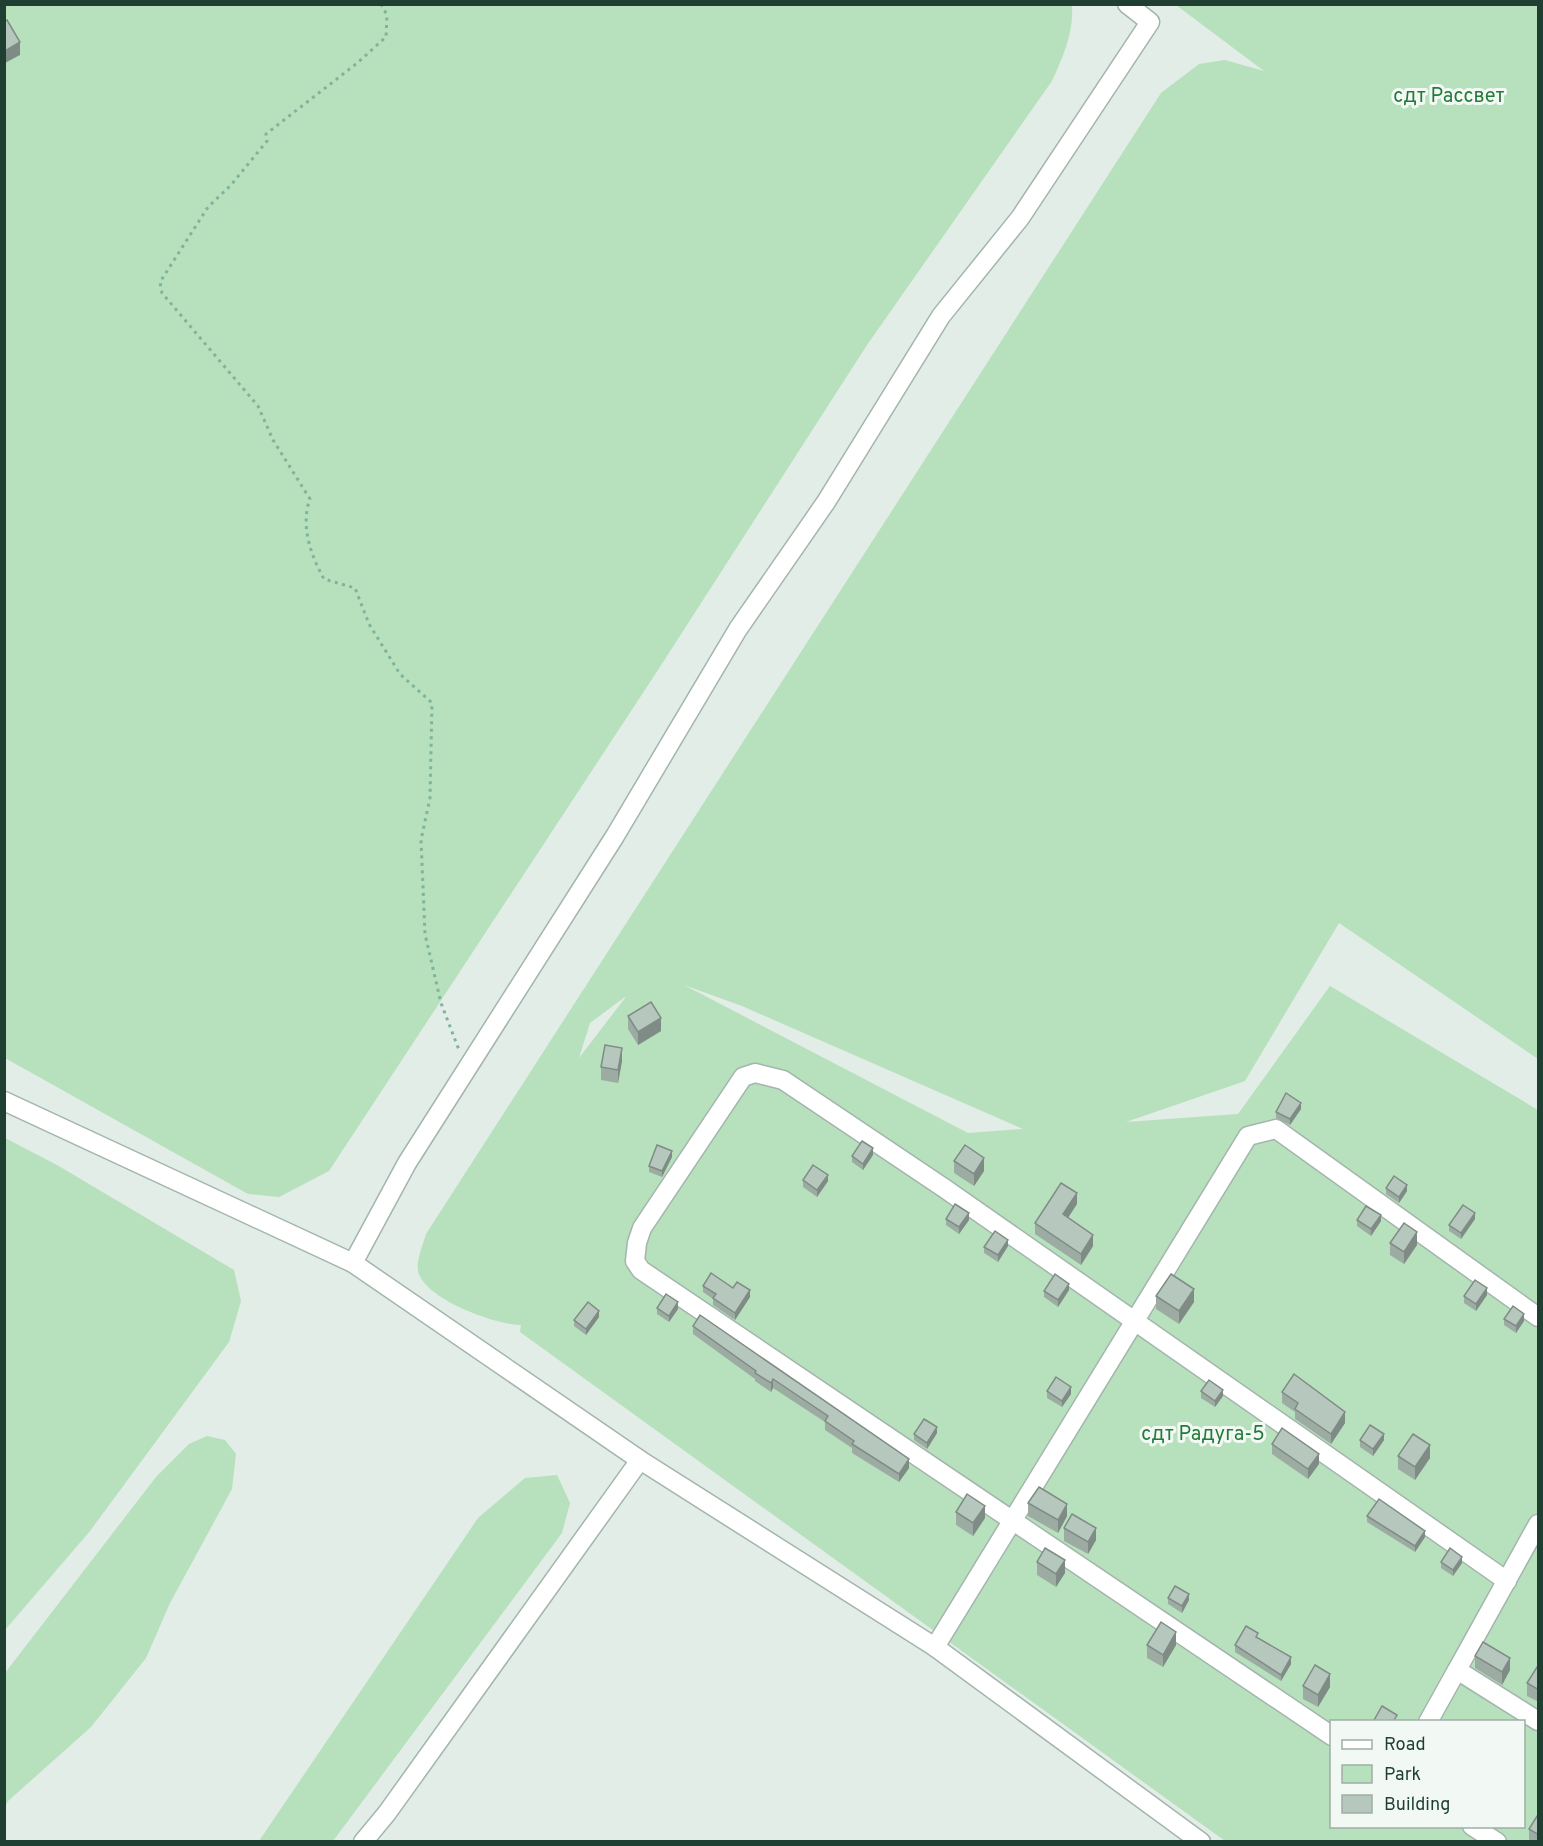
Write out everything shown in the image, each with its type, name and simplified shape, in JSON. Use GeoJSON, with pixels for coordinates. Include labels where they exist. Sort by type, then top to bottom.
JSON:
{"type":"FeatureCollection","features":[{"type":"Feature","properties":{"kind":"street"},"geometry":{"type":"LineString","coordinates":[[353,1263],[407,1163],[615,836],[738,629],[825,502],[940,316],[1020,218],[1150,22],[1127,4]]}},
{"type":"Feature","properties":{"kind":"street"},"geometry":{"type":"LineString","coordinates":[[1330,1735],[641,1270],[635,1261],[642,1228],[742,1077],[756,1072],[783,1080],[944,1188],[1506,1581]]}},
{"type":"Feature","properties":{"kind":"street"},"geometry":{"type":"LineString","coordinates":[[4,1101],[353,1263],[640,1460],[935,1647],[1201,1842]]}},
{"type":"Feature","properties":{"kind":"street"},"geometry":{"type":"LineString","coordinates":[[935,1647],[1248,1136],[1276,1129],[1539,1317]]}},
{"type":"Feature","properties":{"kind":"street"},"geometry":{"type":"LineString","coordinates":[[363,1842],[387,1813],[640,1460]]}},
{"type":"Feature","properties":{"kind":"street"},"geometry":{"type":"LineString","coordinates":[[1429,1720],[1539,1524]]}},
{"type":"Feature","properties":{"kind":"street"},"geometry":{"type":"LineString","coordinates":[[1457,1670],[1539,1721]]}},
{"type":"Feature","properties":{"kind":"street"},"geometry":{"type":"LineString","coordinates":[[1474,1828],[1497,1842]]}},
{"type":"Feature","properties":{"kind":"path"},"geometry":{"type":"LineString","coordinates":[[381,4],[387,15],[386,37],[356,64],[266,134],[267,141],[231,185],[208,207],[160,282],[162,293],[258,406],[273,440],[310,499],[306,510],[311,557],[324,579],[355,588],[369,624],[400,674],[432,703],[430,798],[421,840],[425,934],[441,1002],[457,1047],[469,1063]]}},
{"type":"Feature","properties":{"kind":"green space"},"geometry":{"type":"Polygon","coordinates":[[[5,5],[1072,5],[1071,25],[1064,54],[1052,81],[867,345],[658,670],[329,1171],[279,1197],[248,1194],[5,1058],[5,5]]]}},
{"type":"Feature","properties":{"kind":"green space"},"geometry":{"type":"Polygon","coordinates":[[[1176,5],[1538,5],[1538,1059],[1339,923],[1245,1081],[1126,1122],[1238,1114],[1330,986],[1538,1110],[1538,1841],[1225,1841],[520,1332],[521,1325],[495,1320],[462,1308],[433,1291],[423,1281],[418,1271],[419,1257],[426,1234],[1161,93],[1199,64],[1225,60],[1264,71],[1176,5]],[[684,985],[968,1133],[1023,1129],[742,1006],[684,985]],[[625,998],[590,1023],[579,1058],[625,998]]]}},
{"type":"Feature","properties":{"kind":"green space"},"geometry":{"type":"Polygon","coordinates":[[[5,1138],[57,1165],[234,1270],[241,1301],[229,1342],[90,1531],[5,1630],[5,1138]]]}},
{"type":"Feature","properties":{"kind":"green space"},"geometry":{"type":"Polygon","coordinates":[[[207,1436],[225,1440],[236,1454],[232,1489],[170,1603],[146,1658],[91,1727],[8,1801],[5,1807],[5,1673],[156,1477],[189,1444],[207,1436]]]}},
{"type":"Feature","properties":{"kind":"green space"},"geometry":{"type":"Polygon","coordinates":[[[557,1475],[570,1503],[562,1533],[333,1841],[259,1841],[478,1518],[525,1478],[557,1475]]]}},
{"type":"Feature","properties":{"kind":"building"},"geometry":{"type":"Polygon","coordinates":[[[7,20],[20,42],[5,51],[4,22],[7,20]]]}},
{"type":"Feature","properties":{"kind":"building"},"geometry":{"type":"Polygon","coordinates":[[[651,1002],[661,1018],[638,1032],[628,1016],[651,1002]]]}},
{"type":"Feature","properties":{"kind":"building"},"geometry":{"type":"Polygon","coordinates":[[[605,1045],[622,1048],[618,1070],[601,1067],[605,1045]]]}},
{"type":"Feature","properties":{"kind":"building"},"geometry":{"type":"Polygon","coordinates":[[[1286,1093],[1301,1103],[1290,1119],[1276,1112],[1286,1093]]]}},
{"type":"Feature","properties":{"kind":"building"},"geometry":{"type":"Polygon","coordinates":[[[862,1141],[873,1148],[863,1164],[852,1156],[862,1141]]]}},
{"type":"Feature","properties":{"kind":"building"},"geometry":{"type":"Polygon","coordinates":[[[657,1145],[672,1151],[662,1171],[649,1166],[657,1145]]]}},
{"type":"Feature","properties":{"kind":"building"},"geometry":{"type":"Polygon","coordinates":[[[965,1145],[984,1158],[974,1174],[954,1161],[965,1145]]]}},
{"type":"Feature","properties":{"kind":"building"},"geometry":{"type":"Polygon","coordinates":[[[813,1165],[828,1175],[817,1190],[803,1180],[813,1165]]]}},
{"type":"Feature","properties":{"kind":"building"},"geometry":{"type":"Polygon","coordinates":[[[1394,1176],[1407,1185],[1399,1197],[1386,1188],[1394,1176]]]}},
{"type":"Feature","properties":{"kind":"building"},"geometry":{"type":"Polygon","coordinates":[[[1061,1183],[1077,1193],[1063,1214],[1093,1235],[1081,1254],[1035,1223],[1061,1183]]]}},
{"type":"Feature","properties":{"kind":"building"},"geometry":{"type":"Polygon","coordinates":[[[955,1204],[969,1213],[959,1227],[946,1219],[955,1204]]]}},
{"type":"Feature","properties":{"kind":"building"},"geometry":{"type":"Polygon","coordinates":[[[1463,1205],[1475,1213],[1461,1233],[1449,1225],[1463,1205]]]}},
{"type":"Feature","properties":{"kind":"building"},"geometry":{"type":"Polygon","coordinates":[[[1366,1206],[1381,1215],[1371,1229],[1357,1220],[1366,1206]]]}},
{"type":"Feature","properties":{"kind":"building"},"geometry":{"type":"Polygon","coordinates":[[[1404,1223],[1417,1232],[1404,1252],[1390,1243],[1404,1223]]]}},
{"type":"Feature","properties":{"kind":"building"},"geometry":{"type":"Polygon","coordinates":[[[995,1231],[1008,1240],[998,1255],[984,1247],[995,1231]]]}},
{"type":"Feature","properties":{"kind":"building"},"geometry":{"type":"Polygon","coordinates":[[[711,1273],[733,1288],[737,1282],[750,1290],[735,1313],[713,1298],[716,1294],[703,1286],[711,1273]]]}},
{"type":"Feature","properties":{"kind":"building"},"geometry":{"type":"Polygon","coordinates":[[[1055,1274],[1069,1284],[1058,1300],[1044,1291],[1055,1274]]]}},
{"type":"Feature","properties":{"kind":"building"},"geometry":{"type":"Polygon","coordinates":[[[1171,1274],[1194,1289],[1179,1311],[1156,1296],[1171,1274]]]}},
{"type":"Feature","properties":{"kind":"building"},"geometry":{"type":"Polygon","coordinates":[[[1475,1280],[1487,1288],[1476,1304],[1464,1296],[1475,1280]]]}},
{"type":"Feature","properties":{"kind":"building"},"geometry":{"type":"Polygon","coordinates":[[[666,1294],[678,1302],[669,1316],[657,1308],[666,1294]]]}},
{"type":"Feature","properties":{"kind":"building"},"geometry":{"type":"Polygon","coordinates":[[[588,1302],[599,1311],[586,1329],[574,1320],[588,1302]]]}},
{"type":"Feature","properties":{"kind":"building"},"geometry":{"type":"Polygon","coordinates":[[[1513,1306],[1524,1314],[1516,1326],[1504,1319],[1513,1306]]]}},
{"type":"Feature","properties":{"kind":"building"},"geometry":{"type":"Polygon","coordinates":[[[700,1315],[909,1459],[899,1474],[852,1444],[854,1441],[825,1421],[828,1416],[773,1379],[771,1383],[755,1373],[756,1371],[693,1326],[700,1315]]]}},
{"type":"Feature","properties":{"kind":"building"},"geometry":{"type":"Polygon","coordinates":[[[1294,1374],[1345,1412],[1331,1434],[1295,1409],[1298,1403],[1282,1392],[1294,1374]]]}},
{"type":"Feature","properties":{"kind":"building"},"geometry":{"type":"Polygon","coordinates":[[[1056,1377],[1071,1387],[1062,1401],[1047,1391],[1056,1377]]]}},
{"type":"Feature","properties":{"kind":"building"},"geometry":{"type":"Polygon","coordinates":[[[1209,1380],[1223,1390],[1215,1401],[1201,1391],[1209,1380]]]}},
{"type":"Feature","properties":{"kind":"building"},"geometry":{"type":"Polygon","coordinates":[[[924,1419],[937,1427],[927,1443],[914,1434],[924,1419]]]}},
{"type":"Feature","properties":{"kind":"building"},"geometry":{"type":"Polygon","coordinates":[[[1370,1425],[1384,1434],[1373,1449],[1360,1440],[1370,1425]]]}},
{"type":"Feature","properties":{"kind":"building"},"geometry":{"type":"Polygon","coordinates":[[[1282,1428],[1319,1454],[1308,1469],[1272,1444],[1282,1428]]]}},
{"type":"Feature","properties":{"kind":"building"},"geometry":{"type":"Polygon","coordinates":[[[1413,1434],[1430,1445],[1415,1467],[1398,1456],[1413,1434]]]}},
{"type":"Feature","properties":{"kind":"building"},"geometry":{"type":"Polygon","coordinates":[[[1039,1487],[1067,1504],[1058,1520],[1028,1503],[1039,1487]]]}},
{"type":"Feature","properties":{"kind":"building"},"geometry":{"type":"Polygon","coordinates":[[[967,1494],[985,1506],[973,1523],[956,1512],[967,1494]]]}},
{"type":"Feature","properties":{"kind":"building"},"geometry":{"type":"Polygon","coordinates":[[[1379,1499],[1425,1531],[1415,1546],[1367,1516],[1379,1499]]]}},
{"type":"Feature","properties":{"kind":"building"},"geometry":{"type":"Polygon","coordinates":[[[1072,1514],[1096,1528],[1088,1542],[1064,1528],[1072,1514]]]}},
{"type":"Feature","properties":{"kind":"building"},"geometry":{"type":"Polygon","coordinates":[[[1045,1548],[1065,1560],[1056,1574],[1037,1562],[1045,1548]]]}},
{"type":"Feature","properties":{"kind":"building"},"geometry":{"type":"Polygon","coordinates":[[[1450,1548],[1462,1557],[1453,1570],[1441,1562],[1450,1548]]]}},
{"type":"Feature","properties":{"kind":"building"},"geometry":{"type":"Polygon","coordinates":[[[1175,1586],[1189,1594],[1182,1606],[1168,1598],[1175,1586]]]}},
{"type":"Feature","properties":{"kind":"building"},"geometry":{"type":"Polygon","coordinates":[[[1161,1622],[1176,1632],[1163,1655],[1147,1645],[1161,1622]]]}},
{"type":"Feature","properties":{"kind":"building"},"geometry":{"type":"Polygon","coordinates":[[[1246,1626],[1258,1633],[1256,1637],[1291,1657],[1281,1675],[1235,1645],[1246,1626]]]}},
{"type":"Feature","properties":{"kind":"building"},"geometry":{"type":"Polygon","coordinates":[[[1483,1642],[1510,1658],[1502,1672],[1475,1656],[1483,1642]]]}},
{"type":"Feature","properties":{"kind":"building"},"geometry":{"type":"Polygon","coordinates":[[[1539,1664],[1539,1690],[1527,1683],[1539,1664]]]}},
{"type":"Feature","properties":{"kind":"building"},"geometry":{"type":"Polygon","coordinates":[[[1315,1665],[1330,1674],[1318,1695],[1303,1686],[1315,1665]]]}},
{"type":"Feature","properties":{"kind":"building"},"geometry":{"type":"Polygon","coordinates":[[[1382,1706],[1397,1715],[1394,1720],[1374,1720],[1382,1706]]]}},
{"type":"Feature","properties":{"kind":"building"},"geometry":{"type":"Polygon","coordinates":[[[1539,1813],[1539,1835],[1529,1829],[1539,1813]]]}},
{"type":"Feature","properties":{"kind":"park label","name":"сдт Рассвет"},"geometry":{"type":"Point","coordinates":[1449,95]}},
{"type":"Feature","properties":{"kind":"park label","name":"сдт Радуга-5"},"geometry":{"type":"Point","coordinates":[1203,1433]}}]}
